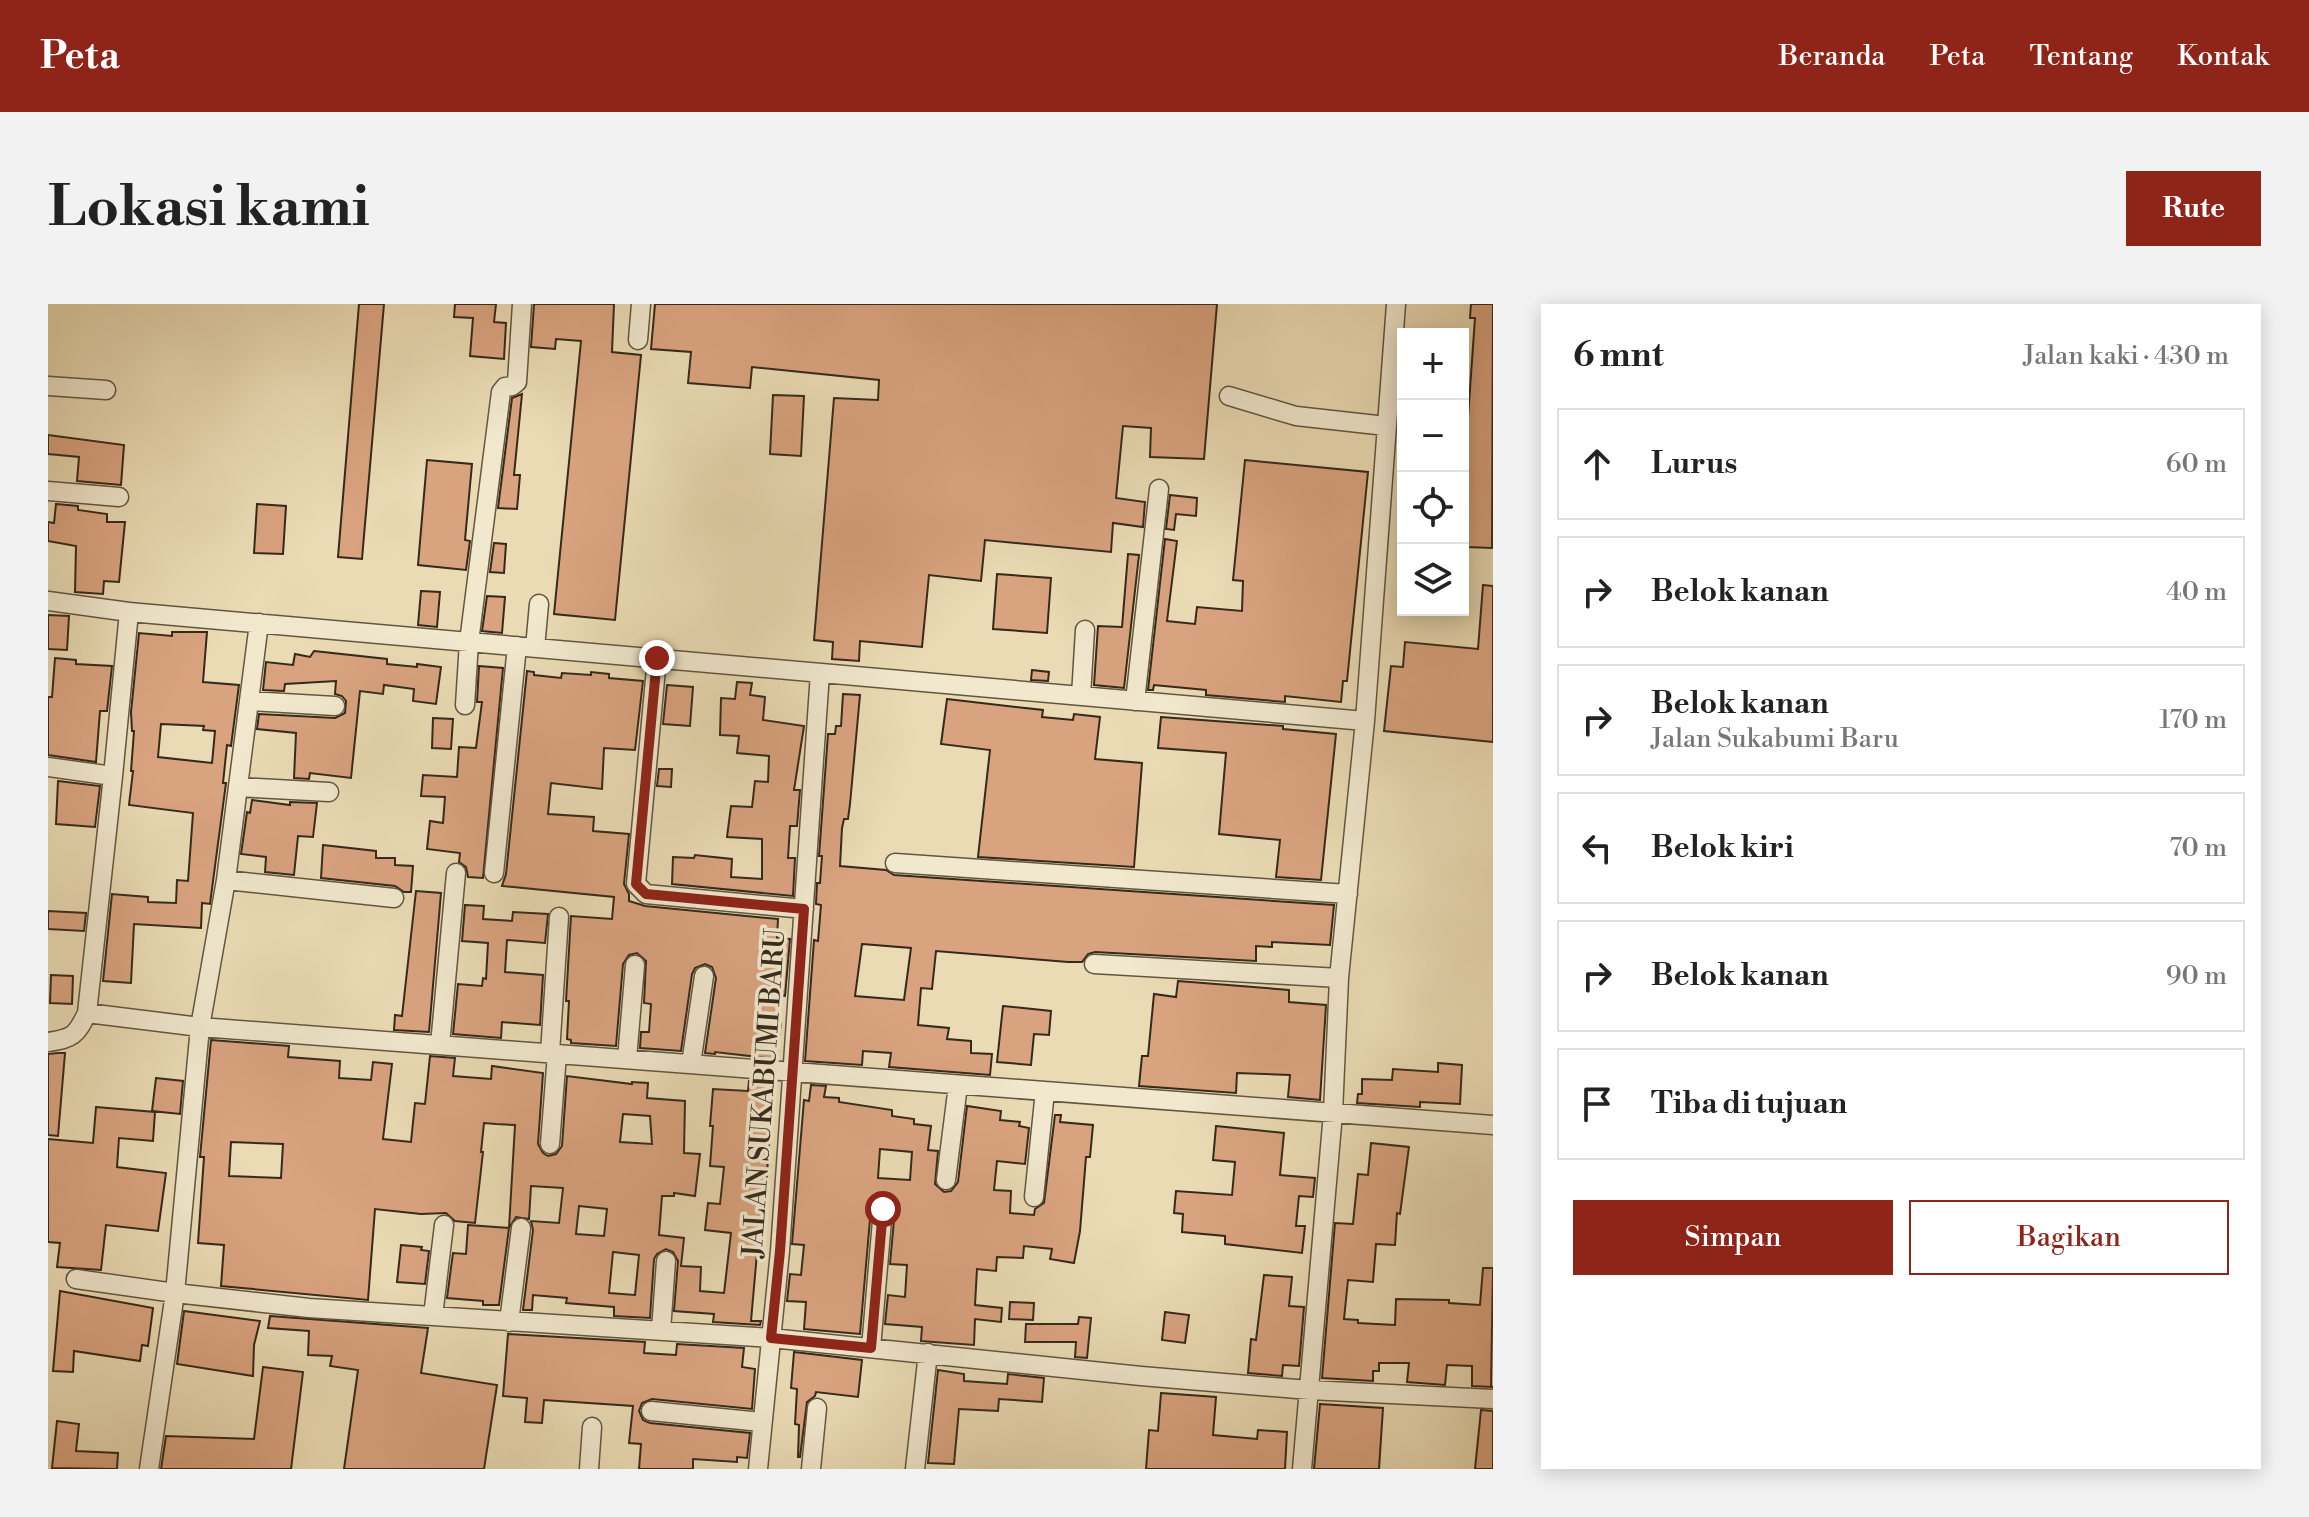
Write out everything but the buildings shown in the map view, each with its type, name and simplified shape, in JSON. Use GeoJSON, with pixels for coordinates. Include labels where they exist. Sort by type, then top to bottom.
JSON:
{"type":"FeatureCollection","features":[{"type":"Feature","properties":{"kind":"street"},"geometry":{"type":"LineString","coordinates":[[465,705],[469,642],[501,392],[517,382],[522,304]]}},
{"type":"Feature","properties":{"kind":"street"},"geometry":{"type":"LineString","coordinates":[[638,340],[641,304]]}},
{"type":"Feature","properties":{"kind":"street"},"geometry":{"type":"LineString","coordinates":[[1302,1469],[1333,1113],[1339,978],[1365,721],[1396,304]]}},
{"type":"Feature","properties":{"kind":"street"},"geometry":{"type":"LineString","coordinates":[[48,386],[106,390]]}},
{"type":"Feature","properties":{"kind":"street"},"geometry":{"type":"LineString","coordinates":[[1229,396],[1296,416],[1386,426]]}},
{"type":"Feature","properties":{"kind":"street"},"geometry":{"type":"LineString","coordinates":[[1135,701],[1159,489]]}},
{"type":"Feature","properties":{"kind":"street"},"geometry":{"type":"LineString","coordinates":[[48,491],[119,497]]}},
{"type":"Feature","properties":{"kind":"street"},"geometry":{"type":"LineString","coordinates":[[48,601],[129,612],[1365,721]]}},
{"type":"Feature","properties":{"kind":"street"},"geometry":{"type":"LineString","coordinates":[[494,873],[526,647],[539,604]]}},
{"type":"Feature","properties":{"kind":"street"},"geometry":{"type":"LineString","coordinates":[[48,1042],[70,1038],[87,1013],[129,612]]}},
{"type":"Feature","properties":{"kind":"street"},"geometry":{"type":"LineString","coordinates":[[149,1469],[175,1293],[200,1027],[226,880],[259,623]]}},
{"type":"Feature","properties":{"kind":"street"},"geometry":{"type":"LineString","coordinates":[[1081,696],[1085,630]]}},
{"type":"Feature","properties":{"kind":"street"},"geometry":{"type":"LineString","coordinates":[[657,658],[636,884],[646,894],[804,909]]}},
{"type":"Feature","properties":{"kind":"street","name":"JALAN SUKABUMI BARU"},"geometry":{"type":"LineString","coordinates":[[758,1469],[780,1251],[820,673]]}},
{"type":"Feature","properties":{"kind":"street"},"geometry":{"type":"LineString","coordinates":[[249,701],[335,706]]}},
{"type":"Feature","properties":{"kind":"street"},"geometry":{"type":"LineString","coordinates":[[48,767],[113,776]]}},
{"type":"Feature","properties":{"kind":"street"},"geometry":{"type":"LineString","coordinates":[[238,787],[329,792]]}},
{"type":"Feature","properties":{"kind":"street"},"geometry":{"type":"LineString","coordinates":[[895,863],[1348,894]]}},
{"type":"Feature","properties":{"kind":"street"},"geometry":{"type":"LineString","coordinates":[[440,1045],[456,873]]}},
{"type":"Feature","properties":{"kind":"street"},"geometry":{"type":"LineString","coordinates":[[226,880],[394,898]]}},
{"type":"Feature","properties":{"kind":"street"},"geometry":{"type":"LineString","coordinates":[[550,1144],[559,917]]}},
{"type":"Feature","properties":{"kind":"street"},"geometry":{"type":"LineString","coordinates":[[1094,964],[1339,978]]}},
{"type":"Feature","properties":{"kind":"street"},"geometry":{"type":"LineString","coordinates":[[627,1059],[635,965]]}},
{"type":"Feature","properties":{"kind":"street"},"geometry":{"type":"LineString","coordinates":[[691,1064],[704,976]]}},
{"type":"Feature","properties":{"kind":"street"},"geometry":{"type":"LineString","coordinates":[[87,1013],[200,1027],[1493,1125]]}},
{"type":"Feature","properties":{"kind":"street"},"geometry":{"type":"LineString","coordinates":[[946,1180],[958,1085]]}},
{"type":"Feature","properties":{"kind":"street"},"geometry":{"type":"LineString","coordinates":[[1034,1197],[1045,1091]]}},
{"type":"Feature","properties":{"kind":"street"},"geometry":{"type":"LineString","coordinates":[[871,1348],[883,1209]]}},
{"type":"Feature","properties":{"kind":"street"},"geometry":{"type":"LineString","coordinates":[[433,1316],[444,1225]]}},
{"type":"Feature","properties":{"kind":"street"},"geometry":{"type":"LineString","coordinates":[[509,1322],[521,1228]]}},
{"type":"Feature","properties":{"kind":"street"},"geometry":{"type":"LineString","coordinates":[[661,1331],[666,1261]]}},
{"type":"Feature","properties":{"kind":"street"},"geometry":{"type":"LineString","coordinates":[[76,1279],[309,1308],[771,1338],[1141,1376],[1309,1390],[1493,1399]]}},
{"type":"Feature","properties":{"kind":"street"},"geometry":{"type":"LineString","coordinates":[[915,1469],[928,1353]]}},
{"type":"Feature","properties":{"kind":"street"},"geometry":{"type":"LineString","coordinates":[[811,1469],[817,1408]]}},
{"type":"Feature","properties":{"kind":"street"},"geometry":{"type":"LineString","coordinates":[[651,1411],[761,1422]]}},
{"type":"Feature","properties":{"kind":"street"},"geometry":{"type":"LineString","coordinates":[[589,1469],[592,1427]]}},
{"type":"Feature","properties":{"kind":"route"},"geometry":{"type":"LineString","coordinates":[[657,658],[636,884],[646,894],[804,909],[771,1338],[871,1348],[883,1209]]}}]}
